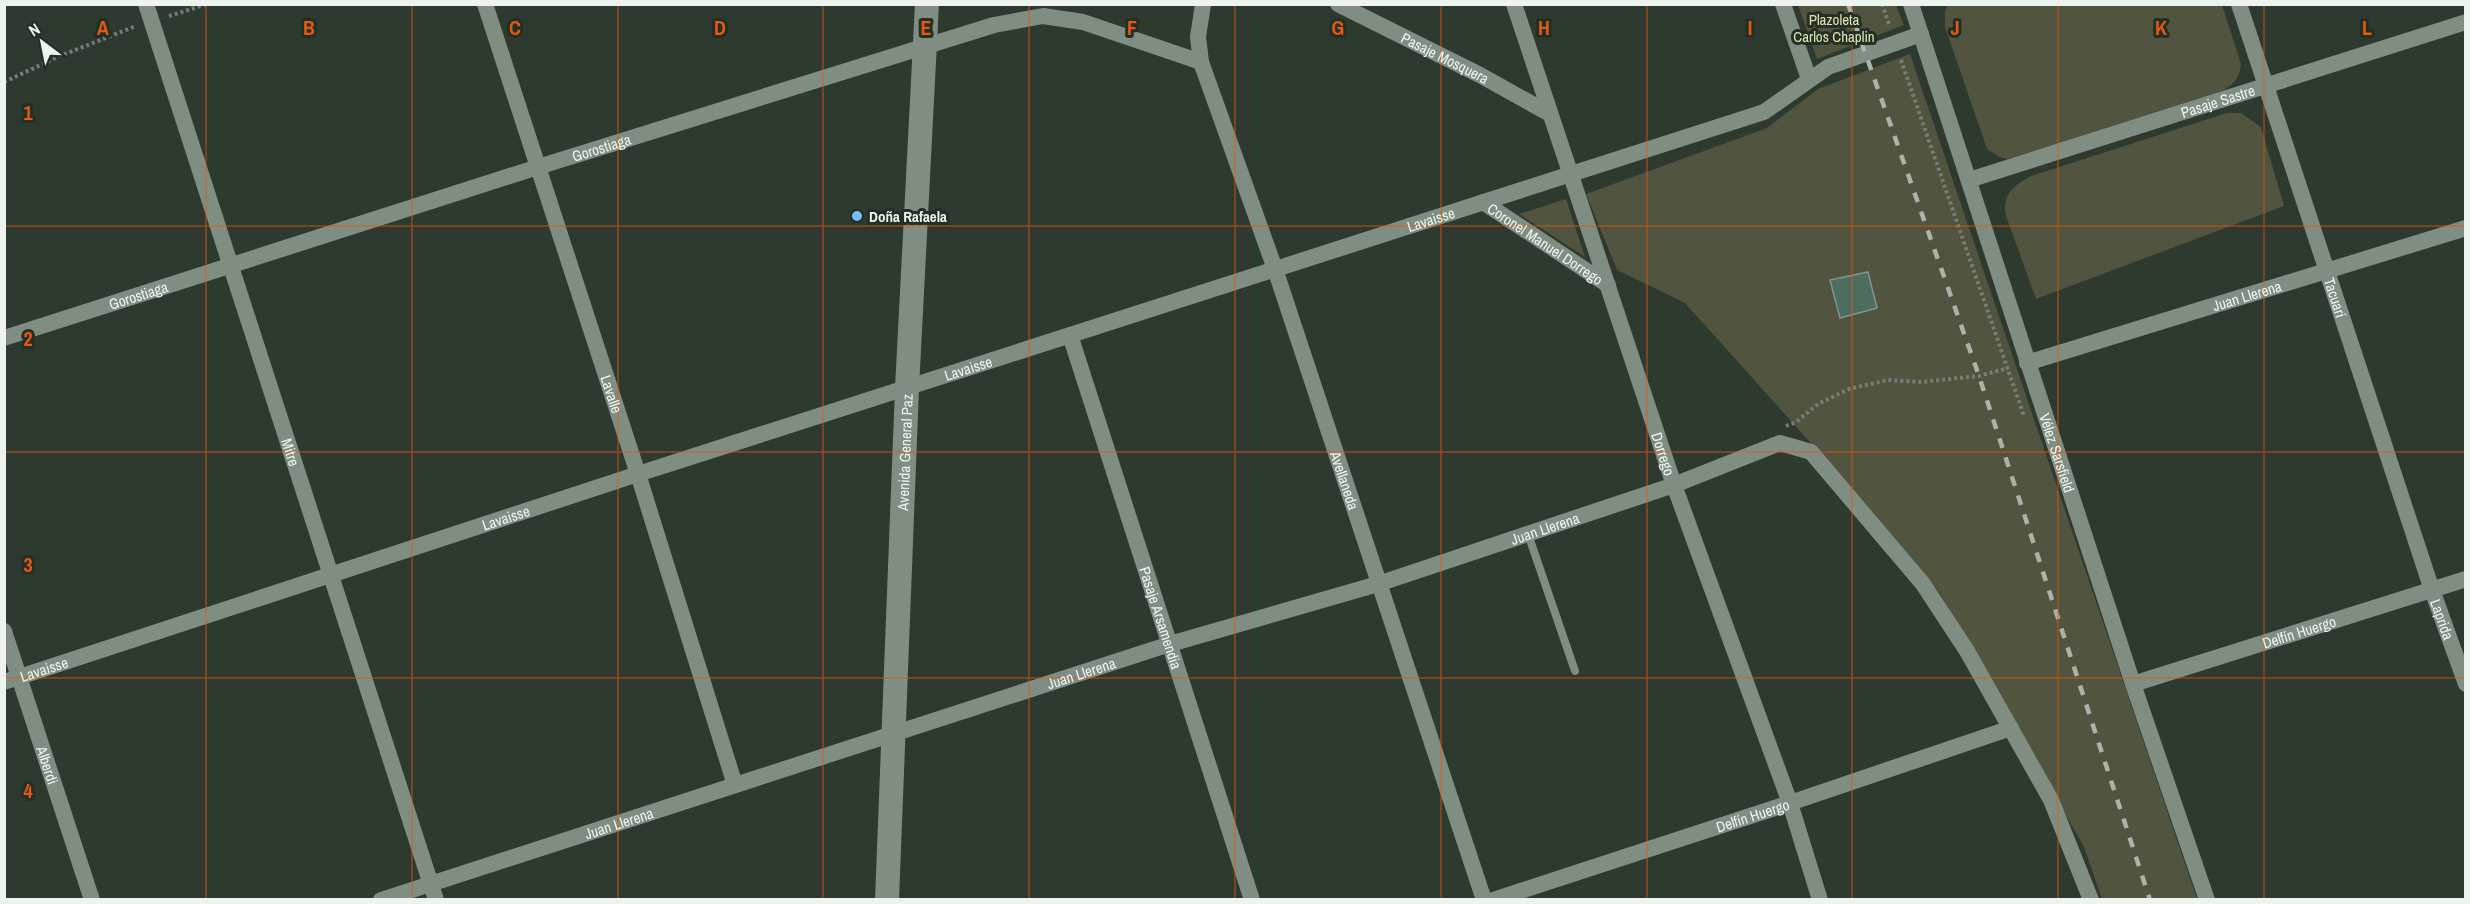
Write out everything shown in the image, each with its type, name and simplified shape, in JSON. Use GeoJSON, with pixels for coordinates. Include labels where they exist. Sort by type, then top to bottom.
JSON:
{"type":"FeatureCollection","features":[{"type":"Feature","properties":{"kind":"main road","name":"Avenida General Paz"},"geometry":{"type":"LineString","coordinates":[[887,900],[907,388],[927,4]]}},
{"type":"Feature","properties":{"kind":"street","name":"Mitre"},"geometry":{"type":"LineString","coordinates":[[146,4],[433,892]]}},
{"type":"Feature","properties":{"kind":"street","name":"Lavalle"},"geometry":{"type":"LineString","coordinates":[[485,4],[638,474],[735,784]]}},
{"type":"Feature","properties":{"kind":"street","name":"Avellaneda"},"geometry":{"type":"LineString","coordinates":[[1203,4],[1198,37],[1202,62],[1275,269],[1484,900]]}},
{"type":"Feature","properties":{"kind":"street","name":"Pasaje Mosquera"},"geometry":{"type":"LineString","coordinates":[[1338,4],[1470,70],[1550,114]]}},
{"type":"Feature","properties":{"kind":"street","name":"Dorrego"},"geometry":{"type":"LineString","coordinates":[[1514,4],[1674,485],[1790,803],[1820,900]]}},
{"type":"Feature","properties":{"kind":"street"},"geometry":{"type":"LineString","coordinates":[[1782,4],[1809,79]]}},
{"type":"Feature","properties":{"kind":"street","name":"Vélez Sarsfield"},"geometry":{"type":"LineString","coordinates":[[1911,4],[2133,684],[2207,900]]}},
{"type":"Feature","properties":{"kind":"street","name":"Tacuarí"},"geometry":{"type":"LineString","coordinates":[[2239,4],[2432,590]]}},
{"type":"Feature","properties":{"kind":"street","name":"Gorostiaga"},"geometry":{"type":"LineString","coordinates":[[4,338],[538,167],[994,25],[1043,16],[1083,22],[1202,62]]}},
{"type":"Feature","properties":{"kind":"street","name":"Pasaje Sastre"},"geometry":{"type":"LineString","coordinates":[[1969,180],[2466,22]]}},
{"type":"Feature","properties":{"kind":"street","name":"Lavaisse"},"geometry":{"type":"LineString","coordinates":[[12,679],[638,474],[1764,112],[1828,67],[1921,34]]}},
{"type":"Feature","properties":{"kind":"street","name":"Coronel Manuel Dorrego"},"geometry":{"type":"LineString","coordinates":[[1483,202],[1608,285]]}},
{"type":"Feature","properties":{"kind":"street","name":"Juan Llerena"},"geometry":{"type":"LineString","coordinates":[[2027,363],[2466,228]]}},
{"type":"Feature","properties":{"kind":"street","name":"Pasaje Arsamendia"},"geometry":{"type":"LineString","coordinates":[[1070,335],[1251,900]]}},
{"type":"Feature","properties":{"kind":"street"},"geometry":{"type":"LineString","coordinates":[[1780,443],[1811,452],[1923,584],[1967,651],[2051,800],[2091,900]]}},
{"type":"Feature","properties":{"kind":"street","name":"Juan Llerena"},"geometry":{"type":"LineString","coordinates":[[381,900],[433,892],[735,784],[1170,644],[1378,584],[1674,485],[1780,443]]}},
{"type":"Feature","properties":{"kind":"street","name":"Delfín Huergo"},"geometry":{"type":"LineString","coordinates":[[2133,684],[2466,579]]}},
{"type":"Feature","properties":{"kind":"street","name":"Laprida"},"geometry":{"type":"LineString","coordinates":[[2432,590],[2466,684]]}},
{"type":"Feature","properties":{"kind":"street","name":"Alberdi"},"geometry":{"type":"LineString","coordinates":[[4,631],[12,679],[92,900]]}},
{"type":"Feature","properties":{"kind":"street","name":"Delfín Huergo"},"geometry":{"type":"LineString","coordinates":[[1493,900],[2012,728]]}},
{"type":"Feature","properties":{"kind":"lane"},"geometry":{"type":"LineString","coordinates":[[1528,534],[1575,671]]}},
{"type":"Feature","properties":{"kind":"path"},"geometry":{"type":"LineString","coordinates":[[4,82],[70,51],[151,21],[207,4]]}},
{"type":"Feature","properties":{"kind":"path"},"geometry":{"type":"LineString","coordinates":[[1882,4],[2027,425]]}},
{"type":"Feature","properties":{"kind":"path"},"geometry":{"type":"LineString","coordinates":[[1780,443],[1773,432],[1796,422],[1818,404],[1849,389],[1888,380],[1922,382],[1979,376],[2027,363]]}},
{"type":"Feature","properties":{"kind":"green space"},"geometry":{"type":"Polygon","coordinates":[[[1948,4],[2222,5],[2241,64],[2240,70],[2235,81],[2220,92],[2008,159],[1999,157],[1987,149],[1945,27],[1945,11],[1948,4]]]}},
{"type":"Feature","properties":{"kind":"green space","name":"Plazoleta Carlos Chaplin"},"geometry":{"type":"Polygon","coordinates":[[[1798,5],[1896,5],[1904,25],[1817,59],[1798,5]]]}},
{"type":"Feature","properties":{"kind":"green space"},"geometry":{"type":"Polygon","coordinates":[[[1910,54],[2197,899],[2102,899],[2084,847],[1939,592],[1808,440],[1685,303],[1617,270],[1586,194],[1767,128],[1818,89],[1910,54]]]}},
{"type":"Feature","properties":{"kind":"green space"},"geometry":{"type":"Polygon","coordinates":[[[2227,113],[2241,113],[2261,127],[2284,206],[2036,299],[2006,216],[2007,196],[2014,187],[2031,176],[2227,113]]]}},
{"type":"Feature","properties":{"kind":"green space"},"geometry":{"type":"Polygon","coordinates":[[[1566,199],[1585,257],[1519,214],[1566,199]]]}},
{"type":"Feature","properties":{"kind":"building"},"geometry":{"type":"Polygon","coordinates":[[[1868,272],[1877,308],[1840,318],[1830,280],[1868,272]]]}},
{"type":"Feature","properties":{"kind":"railway"},"geometry":{"type":"LineString","coordinates":[[1848,4],[1979,376],[2150,900]]}},
{"type":"Feature","properties":{"kind":"place","name":"Doña Rafaela"},"geometry":{"type":"Point","coordinates":[857,216]}}]}
